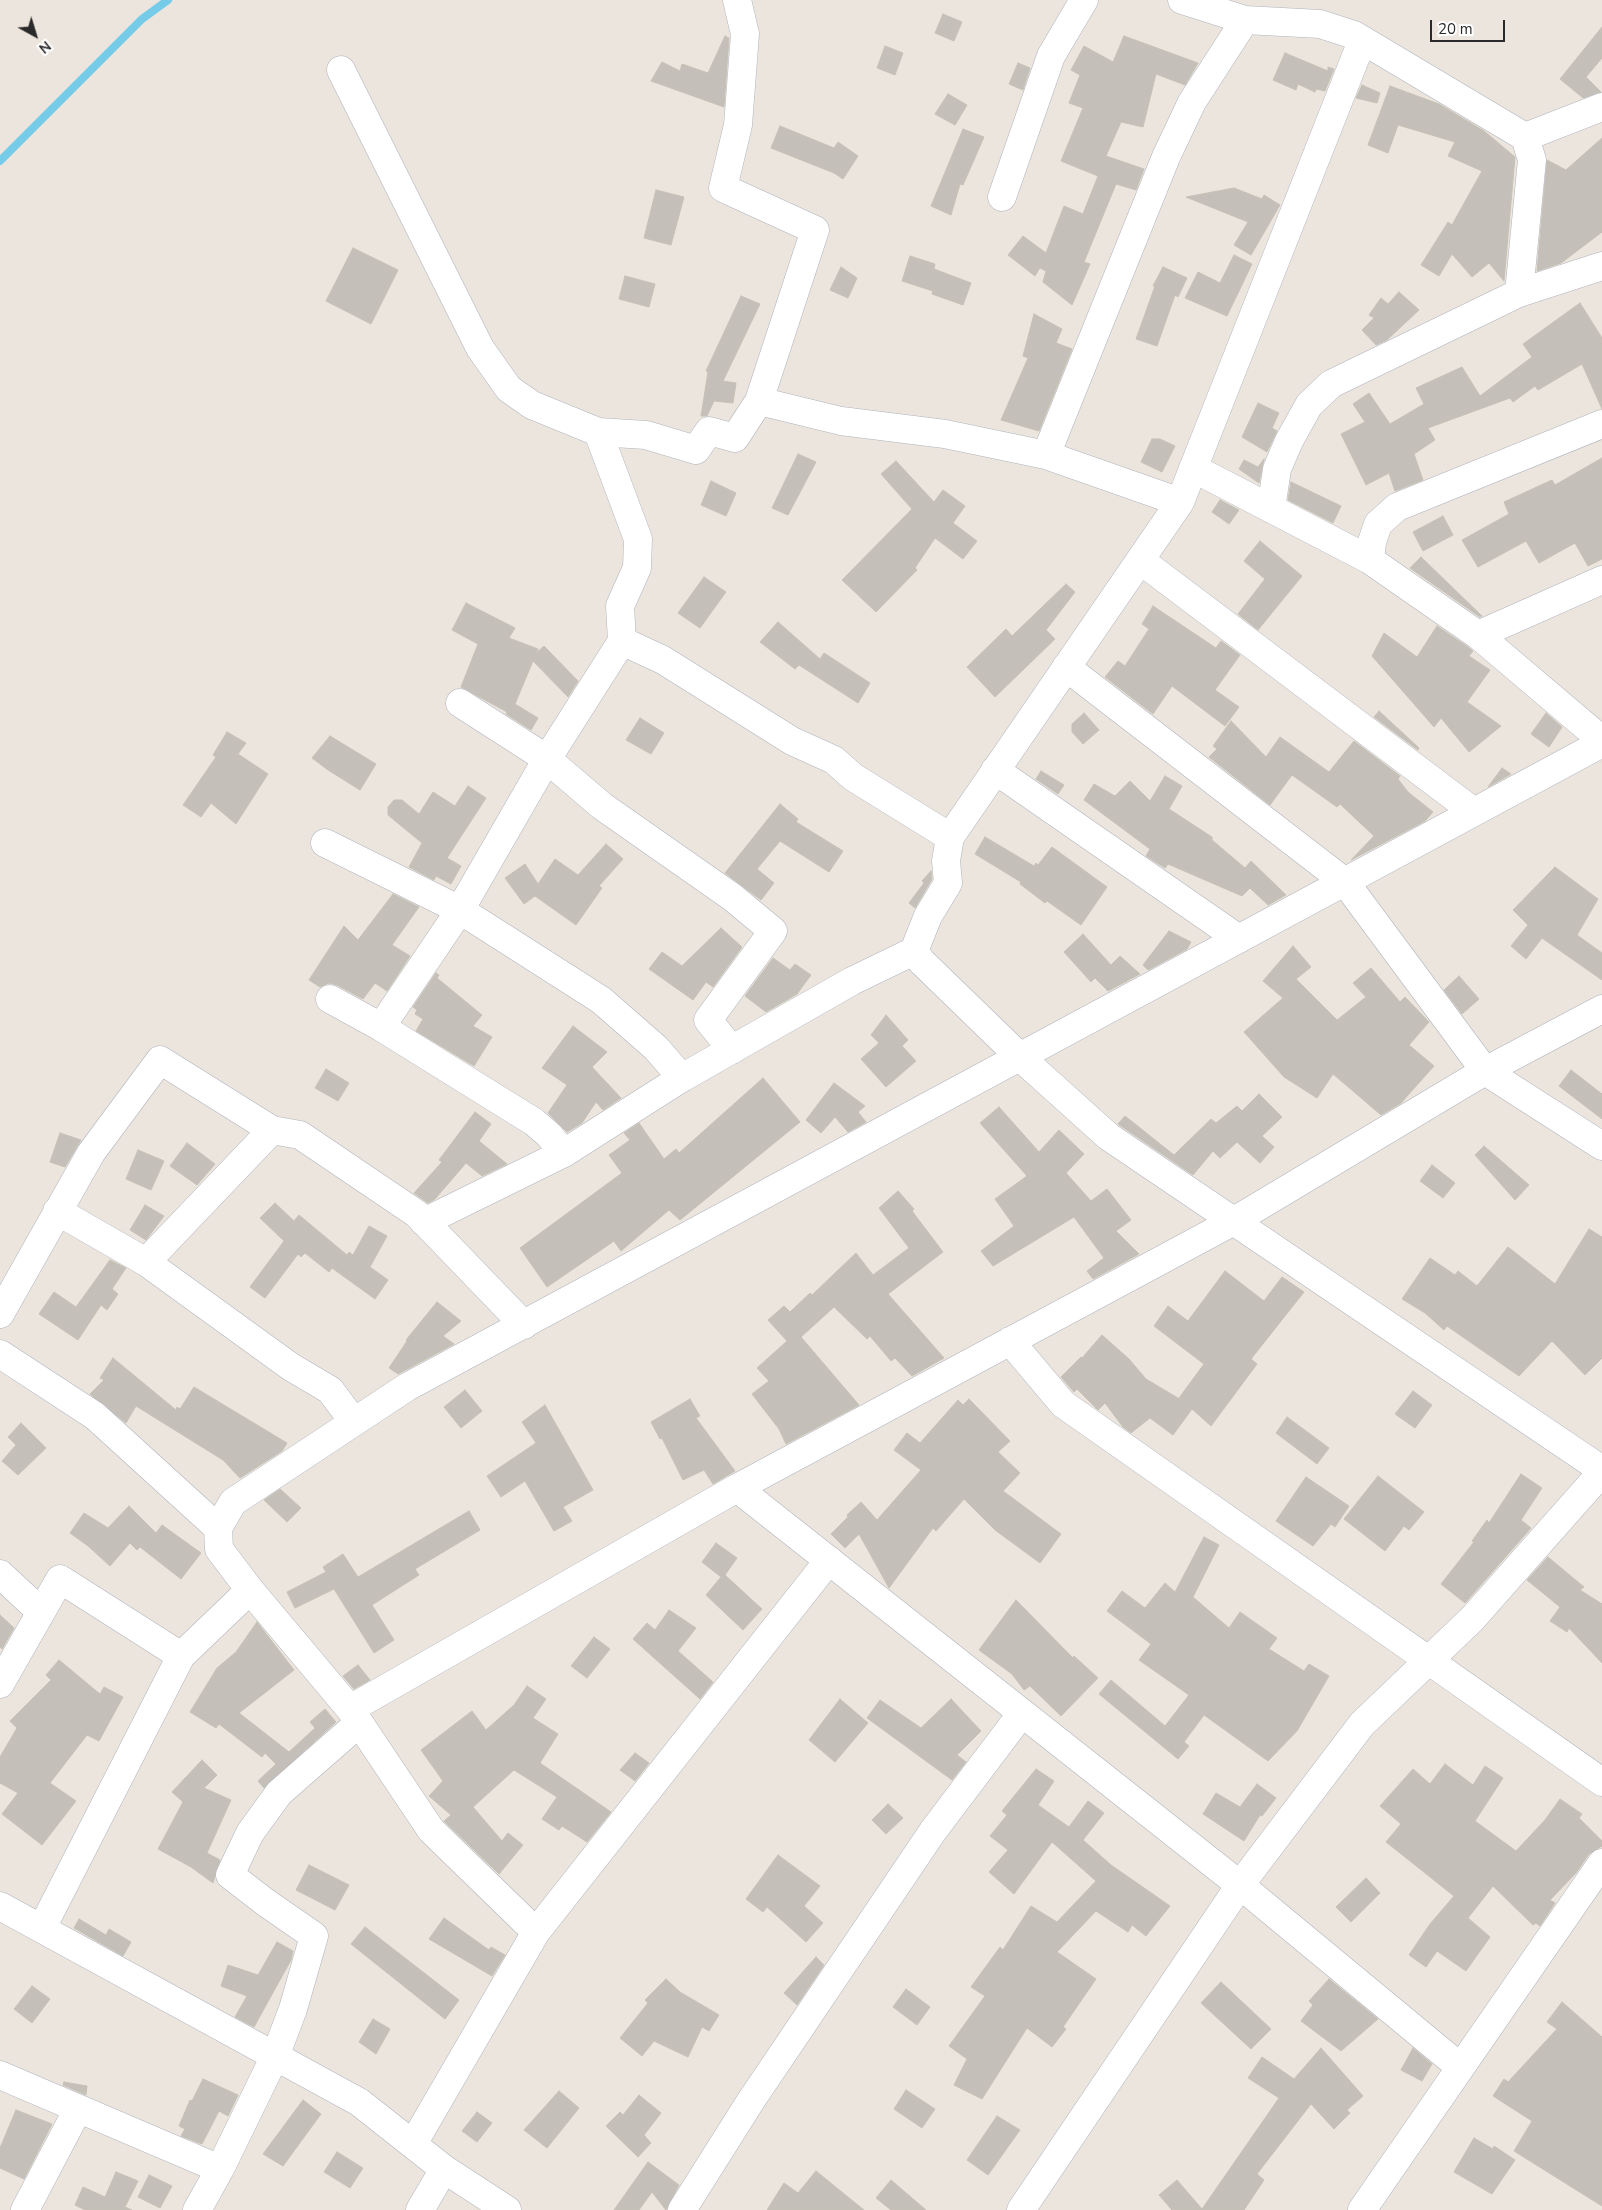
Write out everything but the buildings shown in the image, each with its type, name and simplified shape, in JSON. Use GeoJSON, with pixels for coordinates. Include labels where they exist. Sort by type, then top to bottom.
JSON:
{"type":"FeatureCollection","features":[{"type":"Feature","properties":{"kind":"street"},"geometry":{"type":"LineString","coordinates":[[341,70],[480,348],[509,389],[532,406],[598,432],[646,435],[696,450],[708,431],[735,438],[759,401],[816,230],[724,188],[738,125],[745,34],[737,8],[737,0]]}},
{"type":"Feature","properties":{"kind":"street"},"geometry":{"type":"LineString","coordinates":[[1002,197],[1051,56],[1084,0]]}},
{"type":"Feature","properties":{"kind":"street"},"geometry":{"type":"LineString","coordinates":[[1182,0],[1245,20],[1320,24],[1362,40],[1525,138],[1532,160],[1520,293]]}},
{"type":"Feature","properties":{"kind":"street"},"geometry":{"type":"LineString","coordinates":[[1046,455],[1166,157],[1192,102],[1245,20]]}},
{"type":"Feature","properties":{"kind":"street"},"geometry":{"type":"LineString","coordinates":[[424,1222],[564,1153],[682,1078],[852,982],[914,951],[928,916],[948,883],[946,861],[950,837],[1180,502],[1362,40]]}},
{"type":"Feature","properties":{"kind":"street"},"geometry":{"type":"LineString","coordinates":[[1525,138],[1602,107]]}},
{"type":"Feature","properties":{"kind":"street"},"geometry":{"type":"LineString","coordinates":[[1271,509],[1277,469],[1288,441],[1309,405],[1331,384],[1520,293],[1602,266]]}},
{"type":"Feature","properties":{"kind":"street"},"geometry":{"type":"LineString","coordinates":[[759,401],[841,421],[945,434],[1046,455],[1180,502]]}},
{"type":"Feature","properties":{"kind":"street"},"geometry":{"type":"LineString","coordinates":[[1370,560],[1372,542],[1378,524],[1397,507],[1602,424]]}},
{"type":"Feature","properties":{"kind":"street"},"geometry":{"type":"LineString","coordinates":[[381,1027],[460,910],[546,759],[622,641],[620,606],[637,568],[638,539],[598,432]]}},
{"type":"Feature","properties":{"kind":"street"},"geometry":{"type":"LineString","coordinates":[[536,1932],[431,1830],[355,1716],[250,1590],[219,1549],[218,1528],[233,1502],[407,1387],[1602,742],[1478,636],[1370,560],[1193,468]]}},
{"type":"Feature","properties":{"kind":"street"},"geometry":{"type":"LineString","coordinates":[[1140,560],[1474,812]]}},
{"type":"Feature","properties":{"kind":"street"},"geometry":{"type":"LineString","coordinates":[[1478,636],[1602,580]]}},
{"type":"Feature","properties":{"kind":"street"},"geometry":{"type":"LineString","coordinates":[[622,641],[663,660],[792,740],[834,760],[853,777],[950,837]]}},
{"type":"Feature","properties":{"kind":"street"},"geometry":{"type":"LineString","coordinates":[[1066,667],[1345,882],[1485,1071],[1602,1146]]}},
{"type":"Feature","properties":{"kind":"street"},"geometry":{"type":"LineString","coordinates":[[460,704],[546,759],[602,806],[732,897],[773,931],[708,1020],[732,1050]]}},
{"type":"Feature","properties":{"kind":"street"},"geometry":{"type":"LineString","coordinates":[[995,770],[1239,939]]}},
{"type":"Feature","properties":{"kind":"street"},"geometry":{"type":"LineString","coordinates":[[325,843],[460,910],[601,1000],[656,1048],[682,1078]]}},
{"type":"Feature","properties":{"kind":"street"},"geometry":{"type":"LineString","coordinates":[[914,951],[922,962],[1020,1057],[1109,1137],[1602,1471],[1472,1619],[1362,1724],[1240,1885],[1021,2210]]}},
{"type":"Feature","properties":{"kind":"street"},"geometry":{"type":"LineString","coordinates":[[330,999],[381,1027],[534,1122],[550,1135],[564,1153]]}},
{"type":"Feature","properties":{"kind":"street"},"geometry":{"type":"LineString","coordinates":[[197,2210],[220,2169],[276,2054],[294,2010],[314,1936],[265,1902],[230,1874],[250,1833],[279,1793],[355,1716],[737,1488],[1234,1221],[1485,1071],[1602,1008]]}},
{"type":"Feature","properties":{"kind":"street"},"geometry":{"type":"LineString","coordinates":[[0,1314],[91,1153],[160,1060],[272,1130],[300,1135],[417,1214],[524,1325]]}},
{"type":"Feature","properties":{"kind":"street"},"geometry":{"type":"LineString","coordinates":[[146,1262],[272,1130]]}},
{"type":"Feature","properties":{"kind":"street"},"geometry":{"type":"LineString","coordinates":[[57,1211],[146,1262],[291,1367],[330,1390],[354,1422]]}},
{"type":"Feature","properties":{"kind":"street"},"geometry":{"type":"LineString","coordinates":[[1010,1341],[1063,1404],[1602,1782]]}},
{"type":"Feature","properties":{"kind":"street"},"geometry":{"type":"LineString","coordinates":[[0,1354],[96,1416],[218,1528]]}},
{"type":"Feature","properties":{"kind":"street"},"geometry":{"type":"LineString","coordinates":[[737,1488],[1240,1885],[1460,2067]]}},
{"type":"Feature","properties":{"kind":"street"},"geometry":{"type":"LineString","coordinates":[[413,2144],[536,1932],[829,1560]]}},
{"type":"Feature","properties":{"kind":"street"},"geometry":{"type":"LineString","coordinates":[[0,1574],[41,1612]]}},
{"type":"Feature","properties":{"kind":"street"},"geometry":{"type":"LineString","coordinates":[[0,1684],[60,1579],[181,1656]]}},
{"type":"Feature","properties":{"kind":"street"},"geometry":{"type":"LineString","coordinates":[[42,1928],[181,1656],[250,1590]]}},
{"type":"Feature","properties":{"kind":"street"},"geometry":{"type":"LineString","coordinates":[[682,2210],[750,2102],[933,1831],[1022,1713]]}},
{"type":"Feature","properties":{"kind":"street"},"geometry":{"type":"LineString","coordinates":[[1362,2210],[1602,1863]]}},
{"type":"Feature","properties":{"kind":"street"},"geometry":{"type":"LineString","coordinates":[[0,1906],[276,2054],[360,2102],[444,2168],[507,2210]]}},
{"type":"Feature","properties":{"kind":"street"},"geometry":{"type":"LineString","coordinates":[[0,2074],[220,2169]]}},
{"type":"Feature","properties":{"kind":"street"},"geometry":{"type":"LineString","coordinates":[[25,2210],[78,2109]]}},
{"type":"Feature","properties":{"kind":"street"},"geometry":{"type":"LineString","coordinates":[[420,2210],[444,2168]]}},
{"type":"Feature","properties":{"kind":"waterway"},"geometry":{"type":"LineString","coordinates":[[0,161],[142,19],[168,0]]}}]}
